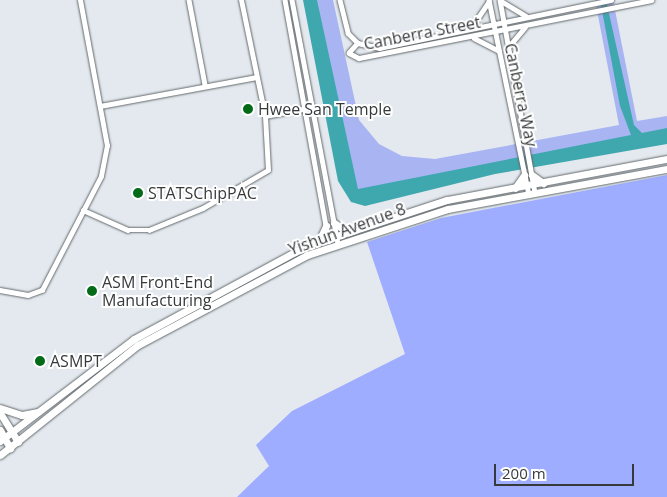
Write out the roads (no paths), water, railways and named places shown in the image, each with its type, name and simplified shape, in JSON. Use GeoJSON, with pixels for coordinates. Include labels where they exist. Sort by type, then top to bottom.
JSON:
{"type":"FeatureCollection","features":[{"type":"Feature","properties":{"kind":"main road","name":"Yishun Avenue 8"},"geometry":{"type":"LineString","coordinates":[[2,440],[134,339],[319,241],[447,200],[667,159]]}},
{"type":"Feature","properties":{"kind":"main road","name":"Yishun Avenue 8"},"geometry":{"type":"LineString","coordinates":[[0,455],[138,345],[307,255],[448,209],[667,169]]}},
{"type":"Feature","properties":{"kind":"main road"},"geometry":{"type":"LineString","coordinates":[[515,188],[528,174],[543,183]]}},
{"type":"Feature","properties":{"kind":"main road"},"geometry":{"type":"LineString","coordinates":[[334,223],[348,232]]}},
{"type":"Feature","properties":{"kind":"main road"},"geometry":{"type":"LineString","coordinates":[[319,241],[326,226]]}},
{"type":"Feature","properties":{"kind":"main road"},"geometry":{"type":"LineString","coordinates":[[0,408],[22,415],[40,411]]}},
{"type":"Feature","properties":{"kind":"main road"},"geometry":{"type":"LineString","coordinates":[[0,413],[18,442]]}},
{"type":"Feature","properties":{"kind":"main road"},"geometry":{"type":"LineString","coordinates":[[0,430],[2,440],[10,448]]}},
{"type":"Feature","properties":{"kind":"street"},"geometry":{"type":"LineString","coordinates":[[0,290],[28,295],[42,290],[83,210],[107,150],[80,0]]}},
{"type":"Feature","properties":{"kind":"street"},"geometry":{"type":"LineString","coordinates":[[189,0],[205,85]]}},
{"type":"Feature","properties":{"kind":"street"},"geometry":{"type":"LineString","coordinates":[[83,210],[140,231],[203,208],[268,170],[265,116],[241,0]]}},
{"type":"Feature","properties":{"kind":"street"},"geometry":{"type":"LineString","coordinates":[[285,0],[326,226],[332,236],[334,246]]}},
{"type":"Feature","properties":{"kind":"street"},"geometry":{"type":"LineString","coordinates":[[292,0],[334,223],[332,236],[334,246]]}},
{"type":"Feature","properties":{"kind":"street"},"geometry":{"type":"LineString","coordinates":[[340,0],[348,33],[358,43]]}},
{"type":"Feature","properties":{"kind":"street"},"geometry":{"type":"LineString","coordinates":[[471,28],[489,0]]}},
{"type":"Feature","properties":{"kind":"street","name":"Canberra Way"},"geometry":{"type":"LineString","coordinates":[[489,0],[520,152],[528,174]]}},
{"type":"Feature","properties":{"kind":"street"},"geometry":{"type":"LineString","coordinates":[[500,0],[526,16]]}},
{"type":"Feature","properties":{"kind":"street","name":"Canberra Way"},"geometry":{"type":"LineString","coordinates":[[500,0],[527,151],[528,174],[532,194]]}},
{"type":"Feature","properties":{"kind":"street","name":"Canberra Street"},"geometry":{"type":"LineString","coordinates":[[611,0],[504,20],[379,48],[358,43],[349,53],[360,58],[651,0]]}},
{"type":"Feature","properties":{"kind":"street"},"geometry":{"type":"LineString","coordinates":[[509,48],[511,39],[526,26]]}},
{"type":"Feature","properties":{"kind":"street"},"geometry":{"type":"LineString","coordinates":[[470,37],[484,40],[499,51]]}},
{"type":"Feature","properties":{"kind":"street"},"geometry":{"type":"LineString","coordinates":[[100,106],[256,77]]}},
{"type":"Feature","properties":{"kind":"street"},"geometry":{"type":"LineString","coordinates":[[265,116],[312,107]]}},
{"type":"Feature","properties":{"kind":"place","name":"Hwee San Temple"},"geometry":{"type":"Point","coordinates":[248,109]}},
{"type":"Feature","properties":{"kind":"place","name":"STATSChipPAC"},"geometry":{"type":"Point","coordinates":[138,193]}},
{"type":"Feature","properties":{"kind":"place","name":"ASM Front-End Manufacturing"},"geometry":{"type":"Point","coordinates":[92,291]}},
{"type":"Feature","properties":{"kind":"place","name":"ASMPT"},"geometry":{"type":"Point","coordinates":[40,361]}}]}
